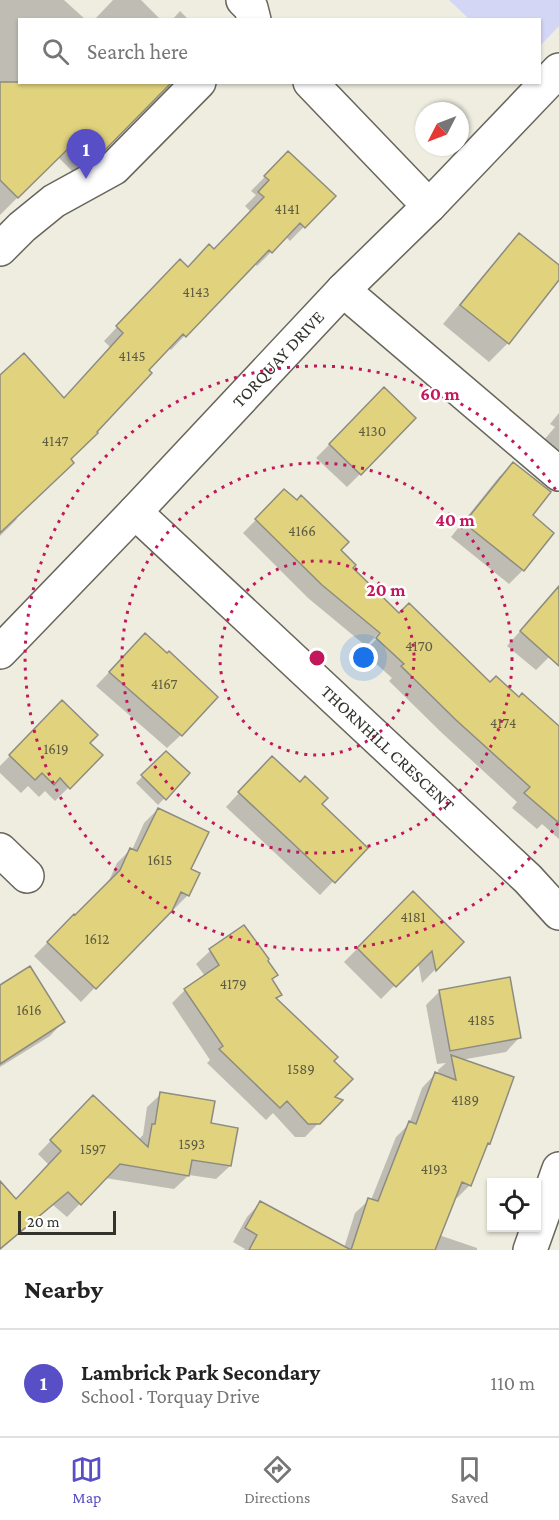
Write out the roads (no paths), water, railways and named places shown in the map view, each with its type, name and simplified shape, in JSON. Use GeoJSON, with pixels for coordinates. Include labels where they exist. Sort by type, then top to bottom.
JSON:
{"type":"FeatureCollection","features":[{"type":"Feature","properties":{"kind":"street"},"geometry":{"type":"LineString","coordinates":[[243,0],[251,8],[254,18]]}},
{"type":"Feature","properties":{"kind":"street","name":"TORQUAY DRIVE"},"geometry":{"type":"LineString","coordinates":[[0,652],[343,290],[429,206],[559,70]]}},
{"type":"Feature","properties":{"kind":"street"},"geometry":{"type":"LineString","coordinates":[[0,249],[22,227],[54,201],[114,168],[197,84]]}},
{"type":"Feature","properties":{"kind":"street"},"geometry":{"type":"LineString","coordinates":[[312,84],[429,206]]}},
{"type":"Feature","properties":{"kind":"street"},"geometry":{"type":"LineString","coordinates":[[343,290],[559,474]]}},
{"type":"Feature","properties":{"kind":"street","name":"THORNHILL CRESCENT"},"geometry":{"type":"LineString","coordinates":[[135,512],[528,879],[559,913]]}},
{"type":"Feature","properties":{"kind":"street"},"geometry":{"type":"LineString","coordinates":[[0,850],[27,876]]}},
{"type":"Feature","properties":{"kind":"street"},"geometry":{"type":"LineString","coordinates":[[530,1250],[559,1169]]}},
{"type":"Feature","properties":{"kind":"place","name":"Lambrick Park Secondary"},"geometry":{"type":"Point","coordinates":[86,179]}}]}
